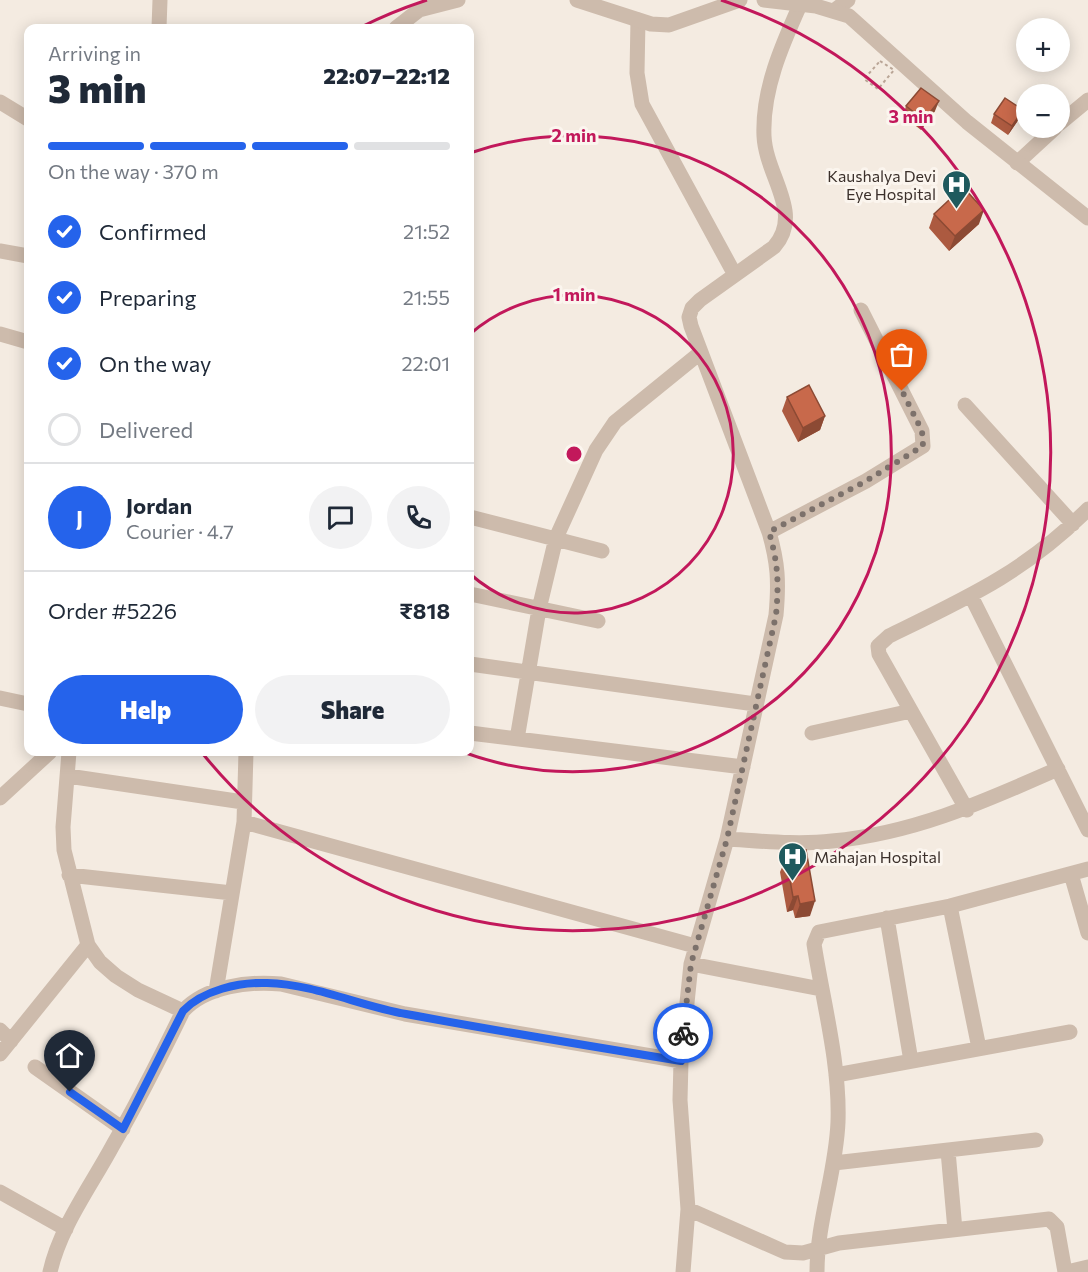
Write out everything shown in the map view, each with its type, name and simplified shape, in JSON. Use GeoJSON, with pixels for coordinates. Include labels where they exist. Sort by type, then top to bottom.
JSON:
{"type":"FeatureCollection","features":[{"type":"Feature","properties":{"kind":"street"},"geometry":{"type":"LineString","coordinates":[[159,24],[160,0]]}},
{"type":"Feature","properties":{"kind":"street"},"geometry":{"type":"LineString","coordinates":[[401,24],[419,10],[458,0]]}},
{"type":"Feature","properties":{"kind":"street"},"geometry":{"type":"LineString","coordinates":[[577,0],[638,20],[669,25],[740,0]]}},
{"type":"Feature","properties":{"kind":"street"},"geometry":{"type":"LineString","coordinates":[[764,0],[800,5],[832,5],[848,0]]}},
{"type":"Feature","properties":{"kind":"street"},"geometry":{"type":"LineString","coordinates":[[683,1272],[688,1209],[680,1100],[681,1061],[691,964],[727,839],[776,615],[780,581],[778,562],[769,532],[700,353],[689,317],[692,308],[774,247],[784,236],[787,225],[785,206],[765,151],[765,112],[775,67],[800,5]]}},
{"type":"Feature","properties":{"kind":"street"},"geometry":{"type":"LineString","coordinates":[[832,5],[861,24],[967,122],[1088,218]]}},
{"type":"Feature","properties":{"kind":"street"},"geometry":{"type":"LineString","coordinates":[[638,20],[636,73],[642,104],[735,275]]}},
{"type":"Feature","properties":{"kind":"street"},"geometry":{"type":"LineString","coordinates":[[1070,115],[1088,100]]}},
{"type":"Feature","properties":{"kind":"street"},"geometry":{"type":"LineString","coordinates":[[0,102],[24,117]]}},
{"type":"Feature","properties":{"kind":"street"},"geometry":{"type":"LineString","coordinates":[[1017,163],[1044,138]]}},
{"type":"Feature","properties":{"kind":"street"},"geometry":{"type":"LineString","coordinates":[[0,251],[24,255]]}},
{"type":"Feature","properties":{"kind":"street"},"geometry":{"type":"LineString","coordinates":[[769,532],[866,481],[923,446],[922,431],[861,310]]}},
{"type":"Feature","properties":{"kind":"street"},"geometry":{"type":"LineString","coordinates":[[0,334],[24,341]]}},
{"type":"Feature","properties":{"kind":"street"},"geometry":{"type":"LineString","coordinates":[[517,739],[539,609],[556,538],[606,433],[626,412],[700,353]]}},
{"type":"Feature","properties":{"kind":"street"},"geometry":{"type":"LineString","coordinates":[[965,405],[1073,524]]}},
{"type":"Feature","properties":{"kind":"street"},"geometry":{"type":"LineString","coordinates":[[967,810],[879,654],[878,646],[889,636],[971,596],[1028,563],[1088,509]]}},
{"type":"Feature","properties":{"kind":"street"},"geometry":{"type":"LineString","coordinates":[[474,518],[602,551]]}},
{"type":"Feature","properties":{"kind":"street"},"geometry":{"type":"LineString","coordinates":[[474,595],[598,621]]}},
{"type":"Feature","properties":{"kind":"street"},"geometry":{"type":"LineString","coordinates":[[971,596],[1088,830]]}},
{"type":"Feature","properties":{"kind":"street"},"geometry":{"type":"LineString","coordinates":[[474,665],[755,704]]}},
{"type":"Feature","properties":{"kind":"street"},"geometry":{"type":"LineString","coordinates":[[0,699],[24,703]]}},
{"type":"Feature","properties":{"kind":"street"},"geometry":{"type":"LineString","coordinates":[[812,733],[911,711]]}},
{"type":"Feature","properties":{"kind":"street"},"geometry":{"type":"LineString","coordinates":[[474,734],[743,766]]}},
{"type":"Feature","properties":{"kind":"street"},"geometry":{"type":"LineString","coordinates":[[0,798],[46,756]]}},
{"type":"Feature","properties":{"kind":"street"},"geometry":{"type":"LineString","coordinates":[[69,756],[63,826],[69,875],[88,945],[100,962],[116,976],[138,990],[183,1011]]}},
{"type":"Feature","properties":{"kind":"street"},"geometry":{"type":"LineString","coordinates":[[216,991],[244,822],[246,756]]}},
{"type":"Feature","properties":{"kind":"street"},"geometry":{"type":"LineString","coordinates":[[727,839],[830,842],[900,830],[967,810],[1058,769]]}},
{"type":"Feature","properties":{"kind":"street"},"geometry":{"type":"LineString","coordinates":[[68,776],[243,802]]}},
{"type":"Feature","properties":{"kind":"street"},"geometry":{"type":"LineString","coordinates":[[244,822],[695,946]]}},
{"type":"Feature","properties":{"kind":"street"},"geometry":{"type":"LineString","coordinates":[[817,1272],[817,1249],[834,1163],[838,1120],[836,1075],[814,944],[819,932],[950,906],[1088,869]]}},
{"type":"Feature","properties":{"kind":"street"},"geometry":{"type":"LineString","coordinates":[[1071,874],[1088,933]]}},
{"type":"Feature","properties":{"kind":"street"},"geometry":{"type":"LineString","coordinates":[[69,875],[232,893]]}},
{"type":"Feature","properties":{"kind":"street"},"geometry":{"type":"LineString","coordinates":[[950,906],[979,1048]]}},
{"type":"Feature","properties":{"kind":"street"},"geometry":{"type":"LineString","coordinates":[[887,918],[911,1061]]}},
{"type":"Feature","properties":{"kind":"street"},"geometry":{"type":"LineString","coordinates":[[0,1054],[5,1035],[88,945]]}},
{"type":"Feature","properties":{"kind":"street"},"geometry":{"type":"LineString","coordinates":[[691,964],[822,989]]}},
{"type":"Feature","properties":{"kind":"street"},"geometry":{"type":"LineString","coordinates":[[50,1272],[54,1254],[66,1228],[123,1129],[183,1011],[192,1001],[216,991],[266,983],[290,986],[405,1014],[681,1061]]}},
{"type":"Feature","properties":{"kind":"street"},"geometry":{"type":"LineString","coordinates":[[836,1075],[1071,1032]]}},
{"type":"Feature","properties":{"kind":"street"},"geometry":{"type":"LineString","coordinates":[[35,1067],[123,1129]]}},
{"type":"Feature","properties":{"kind":"street"},"geometry":{"type":"LineString","coordinates":[[834,1163],[1036,1140]]}},
{"type":"Feature","properties":{"kind":"street"},"geometry":{"type":"LineString","coordinates":[[948,1151],[955,1230]]}},
{"type":"Feature","properties":{"kind":"street"},"geometry":{"type":"LineString","coordinates":[[0,1192],[66,1228]]}},
{"type":"Feature","properties":{"kind":"street"},"geometry":{"type":"LineString","coordinates":[[688,1209],[785,1252],[803,1253],[839,1243],[1049,1219],[1057,1227],[1066,1272],[1088,1267]]}},
{"type":"Feature","properties":{"kind":"path"},"geometry":{"type":"LineString","coordinates":[[880,61],[894,70],[878,89],[864,79],[880,61]]}},
{"type":"Feature","properties":{"kind":"building"},"geometry":{"type":"Polygon","coordinates":[[[921,88],[939,101],[924,120],[906,106],[921,88]]]}},
{"type":"Feature","properties":{"kind":"building"},"geometry":{"type":"Polygon","coordinates":[[[1005,98],[1016,105],[1016,120],[1012,126],[994,114],[1005,98]]]}},
{"type":"Feature","properties":{"kind":"building"},"geometry":{"type":"Polygon","coordinates":[[[963,187],[984,210],[955,236],[934,214],[963,187]]]}},
{"type":"Feature","properties":{"kind":"building"},"geometry":{"type":"Polygon","coordinates":[[[809,385],[825,416],[803,428],[787,397],[809,385]]]}},
{"type":"Feature","properties":{"kind":"building"},"geometry":{"type":"Polygon","coordinates":[[[806,850],[815,901],[800,904],[798,896],[793,897],[786,858],[793,856],[793,853],[806,850]]]}},
{"type":"Feature","properties":{"kind":"way so far"},"geometry":{"type":"LineString","coordinates":[[683,1033],[695,946],[727,839],[776,615],[780,581],[778,562],[769,532],[866,481],[923,446],[924,436],[902,391]]}},
{"type":"Feature","properties":{"kind":"place","name":"Kaushalya Devi Eye Hospital"},"geometry":{"type":"Point","coordinates":[957,210]}},
{"type":"Feature","properties":{"kind":"place","name":"Mahajan Hospital"},"geometry":{"type":"Point","coordinates":[793,882]}},
{"type":"Feature","properties":{"kind":"route"},"geometry":{"type":"LineString","coordinates":[[70,1092],[123,1129],[183,1011],[192,1001],[203,995],[249,984],[266,983],[300,987],[389,1011],[681,1061],[683,1033]]}}]}
